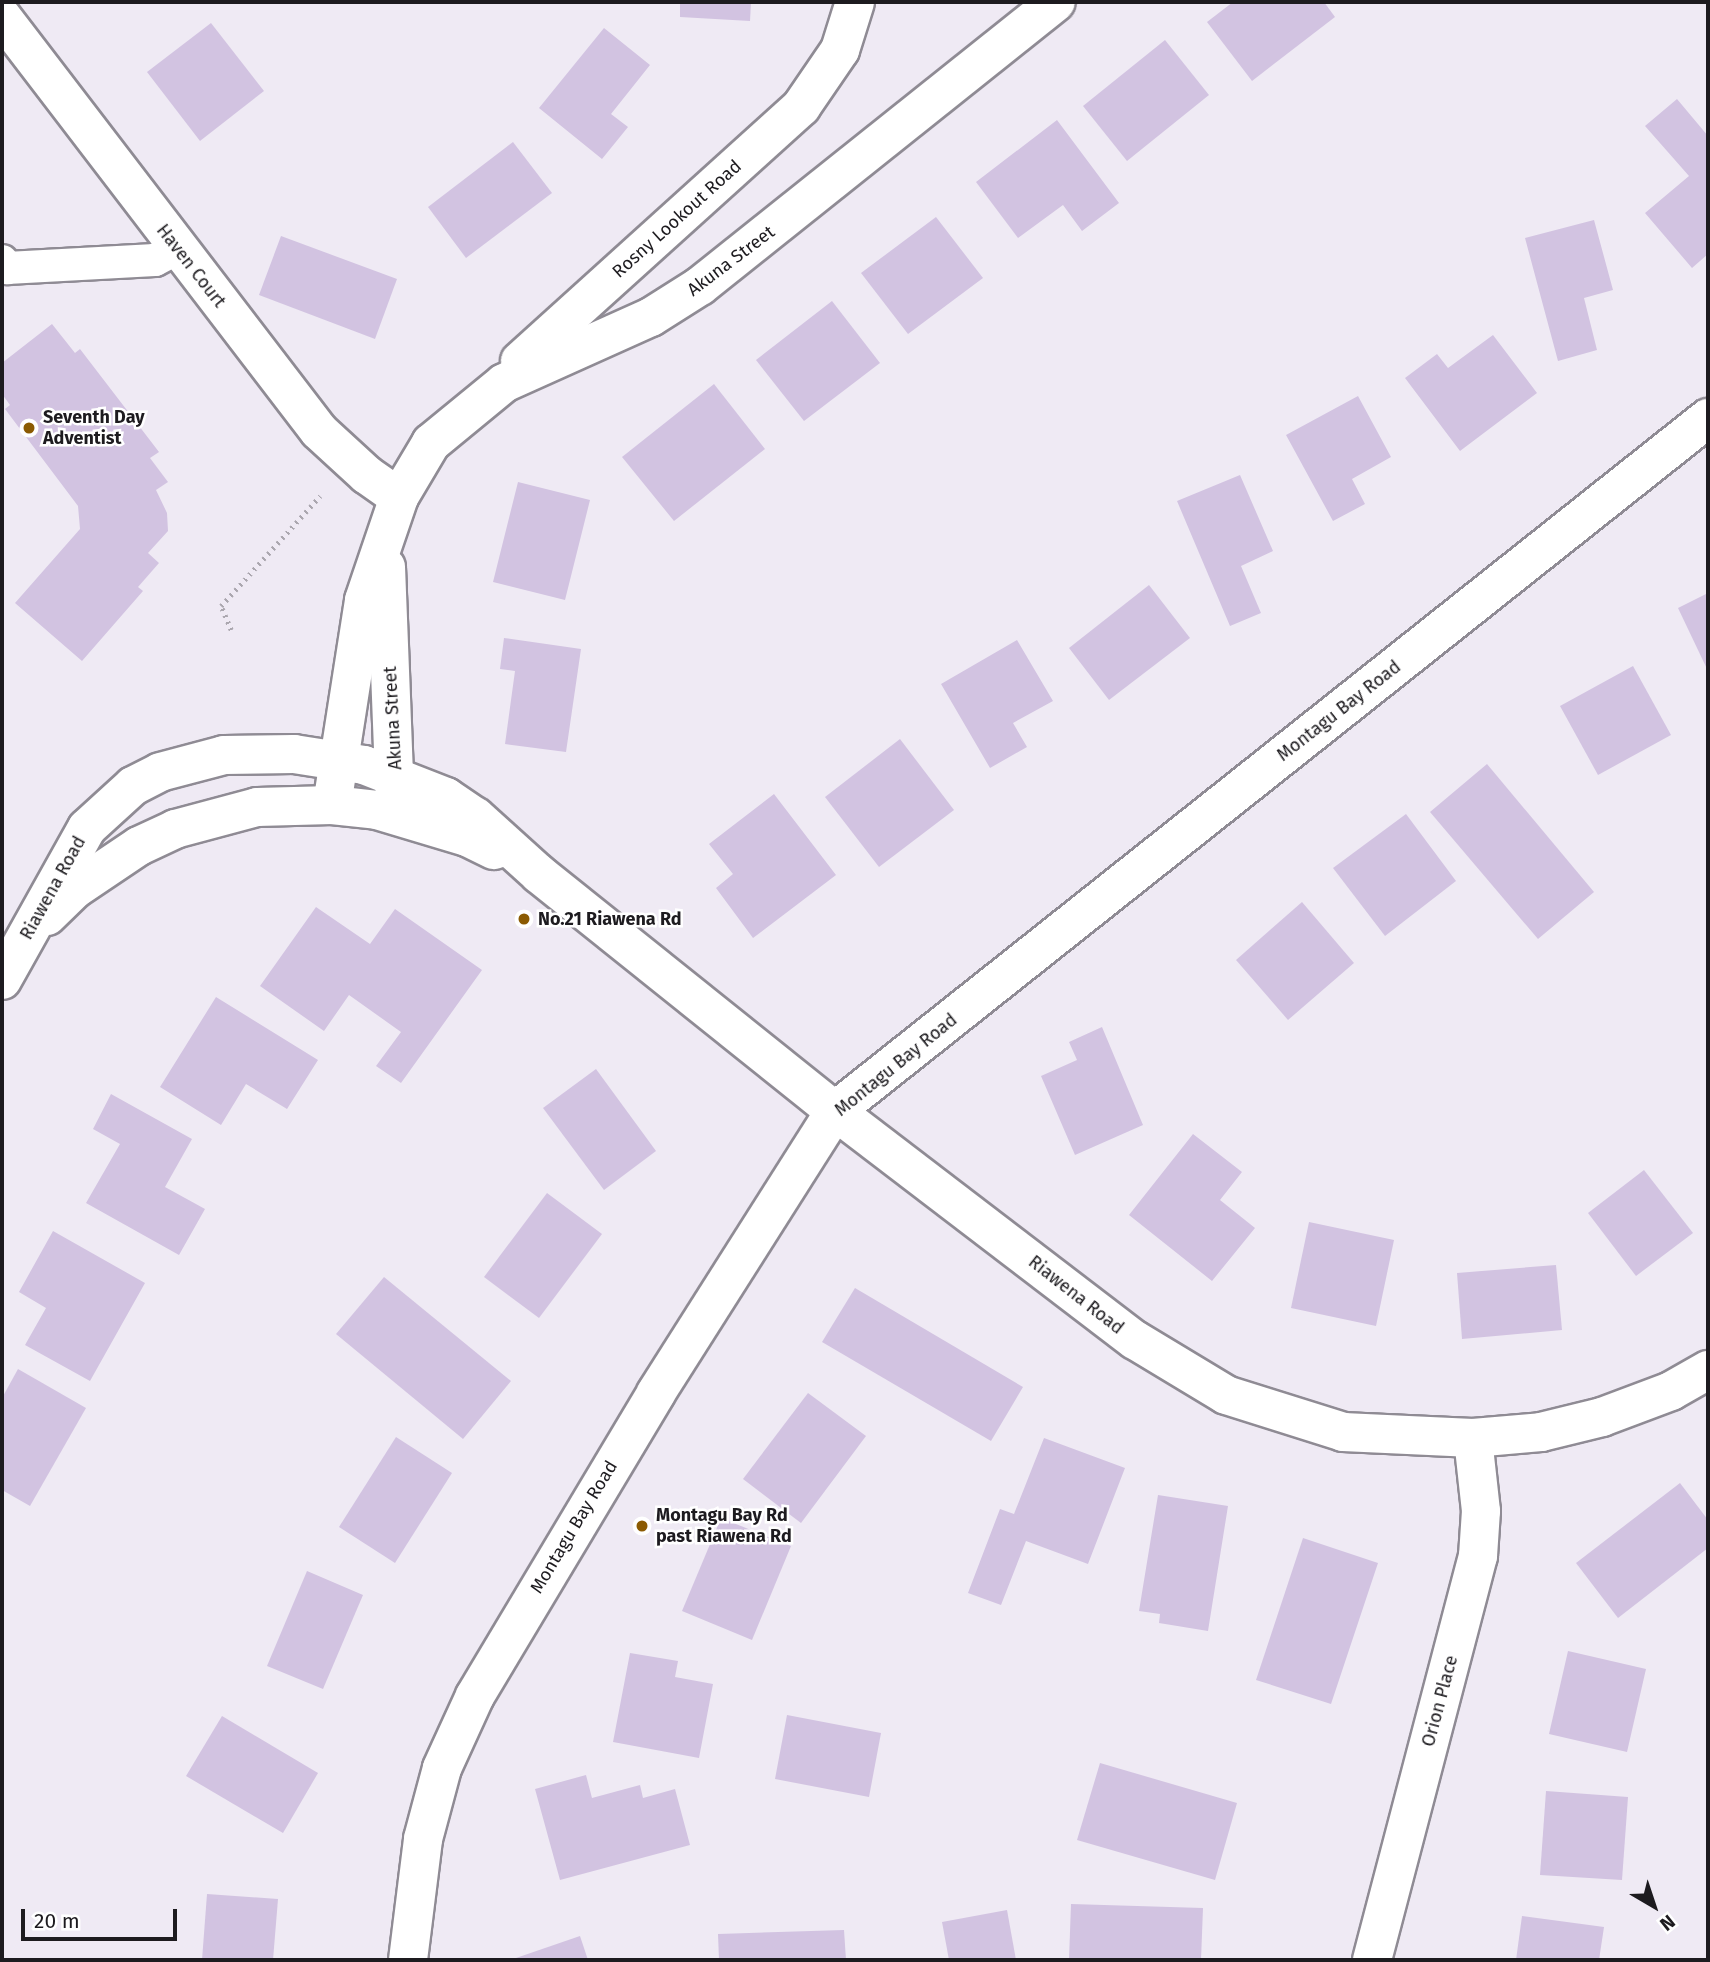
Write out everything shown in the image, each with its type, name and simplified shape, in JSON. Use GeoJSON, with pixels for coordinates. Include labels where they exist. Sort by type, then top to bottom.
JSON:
{"type":"FeatureCollection","features":[{"type":"Feature","properties":{"kind":"street","name":"Rosny Lookout Road"},"geometry":{"type":"LineString","coordinates":[[464,412],[801,107],[841,50],[855,2]]}},
{"type":"Feature","properties":{"kind":"street","name":"Akuna Street"},"geometry":{"type":"LineString","coordinates":[[332,805],[336,760],[359,622],[399,497],[431,443],[464,412],[532,367],[651,317],[701,286],[1056,2]]}},
{"type":"Feature","properties":{"kind":"street","name":"Haven Court"},"geometry":{"type":"LineString","coordinates":[[2,17],[319,431],[352,463],[399,497]]}},
{"type":"Feature","properties":{"kind":"street","name":"Montagu Bay Road"},"geometry":{"type":"LineString","coordinates":[[408,1960],[423,1839],[442,1768],[475,1696],[656,1393],[835,1111],[1708,418]]}},
{"type":"Feature","properties":{"kind":"street","name":"Akuna Street"},"geometry":{"type":"LineString","coordinates":[[395,814],[396,775],[385,580],[391,526],[399,497]]}},
{"type":"Feature","properties":{"kind":"street","name":"Riawena Road"},"geometry":{"type":"LineString","coordinates":[[10,967],[87,828],[133,786],[160,772],[224,755],[261,752],[336,760],[396,775],[466,810],[539,874],[835,1111],[1135,1340],[1226,1395],[1343,1432],[1473,1438],[1541,1432],[1602,1417],[1671,1391],[1708,1370]]}},
{"type":"Feature","properties":{"kind":"street","name":"Riawena Road"},"geometry":{"type":"LineString","coordinates":[[10,967],[75,889],[151,840],[175,829],[257,807],[332,805],[395,814],[467,837],[539,874]]}},
{"type":"Feature","properties":{"kind":"street","name":"Orion Place"},"geometry":{"type":"LineString","coordinates":[[1372,1960],[1478,1556],[1481,1511],[1473,1438]]}},
{"type":"Feature","properties":{"kind":"lane"},"geometry":{"type":"LineString","coordinates":[[2,261],[7,268],[155,260],[178,248]]}},
{"type":"Feature","properties":{"kind":"path"},"geometry":{"type":"LineString","coordinates":[[231,629],[221,606],[352,463]]}},
{"type":"Feature","properties":{"kind":"building"},"geometry":{"type":"Polygon","coordinates":[[[680,2],[751,2],[750,21],[680,17],[680,2]]]}},
{"type":"Feature","properties":{"kind":"building"},"geometry":{"type":"Polygon","coordinates":[[[1233,2],[1324,2],[1335,17],[1252,81],[1207,22],[1233,2]]]}},
{"type":"Feature","properties":{"kind":"building"},"geometry":{"type":"Polygon","coordinates":[[[211,23],[264,91],[200,141],[147,72],[211,23]]]}},
{"type":"Feature","properties":{"kind":"building"},"geometry":{"type":"Polygon","coordinates":[[[604,28],[650,65],[611,114],[628,127],[602,159],[539,108],[604,28]]]}},
{"type":"Feature","properties":{"kind":"building"},"geometry":{"type":"Polygon","coordinates":[[[1165,40],[1209,95],[1127,161],[1083,106],[1165,40]]]}},
{"type":"Feature","properties":{"kind":"building"},"geometry":{"type":"Polygon","coordinates":[[[1677,99],[1708,136],[1708,254],[1692,268],[1645,213],[1689,176],[1645,126],[1677,99]]]}},
{"type":"Feature","properties":{"kind":"building"},"geometry":{"type":"Polygon","coordinates":[[[1057,120],[1119,203],[1082,231],[1063,205],[1018,238],[976,182],[1057,120]]]}},
{"type":"Feature","properties":{"kind":"building"},"geometry":{"type":"Polygon","coordinates":[[[513,142],[552,193],[466,258],[428,207],[513,142]]]}},
{"type":"Feature","properties":{"kind":"building"},"geometry":{"type":"Polygon","coordinates":[[[936,217],[983,278],[908,334],[861,273],[936,217]]]}},
{"type":"Feature","properties":{"kind":"building"},"geometry":{"type":"Polygon","coordinates":[[[1594,220],[1613,290],[1584,298],[1597,350],[1558,361],[1525,238],[1594,220]]]}},
{"type":"Feature","properties":{"kind":"building"},"geometry":{"type":"Polygon","coordinates":[[[281,236],[397,279],[375,339],[259,295],[281,236]]]}},
{"type":"Feature","properties":{"kind":"building"},"geometry":{"type":"Polygon","coordinates":[[[832,301],[880,363],[804,421],[756,360],[832,301]]]}},
{"type":"Feature","properties":{"kind":"building"},"geometry":{"type":"Polygon","coordinates":[[[52,324],[75,353],[80,349],[159,452],[150,458],[168,482],[156,490],[167,513],[168,531],[148,553],[159,563],[138,587],[143,591],[82,661],[15,603],[80,529],[78,506],[5,409],[10,405],[2,394],[2,363],[52,324]]]}},
{"type":"Feature","properties":{"kind":"building"},"geometry":{"type":"Polygon","coordinates":[[[1493,335],[1537,393],[1460,451],[1405,378],[1437,354],[1448,368],[1493,335]]]}},
{"type":"Feature","properties":{"kind":"building"},"geometry":{"type":"Polygon","coordinates":[[[714,384],[765,449],[674,521],[622,457],[714,384]]]}},
{"type":"Feature","properties":{"kind":"building"},"geometry":{"type":"Polygon","coordinates":[[[1358,396],[1391,457],[1352,479],[1365,504],[1333,521],[1286,435],[1358,396]]]}},
{"type":"Feature","properties":{"kind":"building"},"geometry":{"type":"Polygon","coordinates":[[[1240,475],[1273,551],[1241,566],[1261,613],[1230,626],[1177,501],[1240,475]]]}},
{"type":"Feature","properties":{"kind":"building"},"geometry":{"type":"Polygon","coordinates":[[[518,482],[590,500],[565,600],[493,582],[518,482]]]}},
{"type":"Feature","properties":{"kind":"building"},"geometry":{"type":"Polygon","coordinates":[[[1149,585],[1190,638],[1109,700],[1069,648],[1149,585]]]}},
{"type":"Feature","properties":{"kind":"building"},"geometry":{"type":"Polygon","coordinates":[[[1708,593],[1708,671],[1678,608],[1708,593]]]}},
{"type":"Feature","properties":{"kind":"building"},"geometry":{"type":"Polygon","coordinates":[[[504,638],[581,649],[566,752],[505,744],[515,671],[500,669],[504,638]]]}},
{"type":"Feature","properties":{"kind":"building"},"geometry":{"type":"Polygon","coordinates":[[[1017,640],[1053,701],[1013,723],[1027,747],[990,768],[941,684],[1017,640]]]}},
{"type":"Feature","properties":{"kind":"building"},"geometry":{"type":"Polygon","coordinates":[[[1633,666],[1671,735],[1598,775],[1560,706],[1633,666]]]}},
{"type":"Feature","properties":{"kind":"building"},"geometry":{"type":"Polygon","coordinates":[[[900,739],[954,810],[879,867],[825,797],[900,739]]]}},
{"type":"Feature","properties":{"kind":"building"},"geometry":{"type":"Polygon","coordinates":[[[1487,764],[1594,892],[1538,939],[1430,812],[1487,764]]]}},
{"type":"Feature","properties":{"kind":"building"},"geometry":{"type":"Polygon","coordinates":[[[774,794],[836,875],[753,938],[716,888],[733,874],[709,844],[774,794]]]}},
{"type":"Feature","properties":{"kind":"building"},"geometry":{"type":"Polygon","coordinates":[[[1406,814],[1456,881],[1385,936],[1333,868],[1406,814]]]}},
{"type":"Feature","properties":{"kind":"building"},"geometry":{"type":"Polygon","coordinates":[[[1302,902],[1354,963],[1288,1020],[1236,960],[1302,902]]]}},
{"type":"Feature","properties":{"kind":"building"},"geometry":{"type":"Polygon","coordinates":[[[316,907],[370,944],[395,909],[482,970],[401,1083],[376,1066],[401,1032],[349,995],[324,1031],[260,986],[316,907]]]}},
{"type":"Feature","properties":{"kind":"building"},"geometry":{"type":"Polygon","coordinates":[[[216,997],[318,1060],[287,1109],[246,1084],[221,1125],[160,1087],[216,997]]]}},
{"type":"Feature","properties":{"kind":"building"},"geometry":{"type":"Polygon","coordinates":[[[1102,1027],[1143,1125],[1075,1155],[1041,1076],[1077,1060],[1069,1042],[1102,1027]]]}},
{"type":"Feature","properties":{"kind":"building"},"geometry":{"type":"Polygon","coordinates":[[[596,1069],[656,1151],[604,1190],[543,1108],[596,1069]]]}},
{"type":"Feature","properties":{"kind":"building"},"geometry":{"type":"Polygon","coordinates":[[[111,1094],[192,1139],[165,1187],[205,1209],[179,1255],[86,1203],[120,1144],[93,1129],[111,1094]]]}},
{"type":"Feature","properties":{"kind":"building"},"geometry":{"type":"Polygon","coordinates":[[[1193,1134],[1242,1172],[1220,1200],[1255,1228],[1212,1281],[1129,1215],[1193,1134]]]}},
{"type":"Feature","properties":{"kind":"building"},"geometry":{"type":"Polygon","coordinates":[[[1644,1170],[1693,1233],[1636,1276],[1588,1213],[1644,1170]]]}},
{"type":"Feature","properties":{"kind":"building"},"geometry":{"type":"Polygon","coordinates":[[[547,1193],[602,1234],[539,1318],[484,1277],[547,1193]]]}},
{"type":"Feature","properties":{"kind":"building"},"geometry":{"type":"Polygon","coordinates":[[[1309,1222],[1394,1240],[1376,1326],[1291,1308],[1309,1222]]]}},
{"type":"Feature","properties":{"kind":"building"},"geometry":{"type":"Polygon","coordinates":[[[53,1231],[145,1283],[90,1381],[25,1345],[46,1308],[19,1292],[53,1231]]]}},
{"type":"Feature","properties":{"kind":"building"},"geometry":{"type":"Polygon","coordinates":[[[1556,1265],[1562,1330],[1462,1339],[1457,1273],[1556,1265]]]}},
{"type":"Feature","properties":{"kind":"building"},"geometry":{"type":"Polygon","coordinates":[[[384,1277],[511,1381],[463,1439],[336,1334],[384,1277]]]}},
{"type":"Feature","properties":{"kind":"building"},"geometry":{"type":"Polygon","coordinates":[[[855,1288],[1023,1387],[991,1441],[822,1342],[855,1288]]]}},
{"type":"Feature","properties":{"kind":"building"},"geometry":{"type":"Polygon","coordinates":[[[18,1369],[86,1408],[30,1506],[2,1490],[2,1398],[18,1369]]]}},
{"type":"Feature","properties":{"kind":"building"},"geometry":{"type":"Polygon","coordinates":[[[808,1393],[866,1436],[801,1523],[743,1479],[808,1393]]]}},
{"type":"Feature","properties":{"kind":"building"},"geometry":{"type":"Polygon","coordinates":[[[396,1437],[452,1473],[395,1563],[339,1527],[396,1437]]]}},
{"type":"Feature","properties":{"kind":"building"},"geometry":{"type":"Polygon","coordinates":[[[1044,1438],[1125,1468],[1088,1564],[1026,1541],[1001,1605],[968,1593],[1000,1509],[1014,1514],[1044,1438]]]}},
{"type":"Feature","properties":{"kind":"building"},"geometry":{"type":"Polygon","coordinates":[[[1680,1483],[1708,1520],[1708,1548],[1618,1618],[1576,1563],[1680,1483]]]}},
{"type":"Feature","properties":{"kind":"building"},"geometry":{"type":"Polygon","coordinates":[[[1158,1495],[1228,1506],[1208,1631],[1159,1623],[1160,1614],[1139,1611],[1158,1495]]]}},
{"type":"Feature","properties":{"kind":"building"},"geometry":{"type":"Polygon","coordinates":[[[721,1518],[791,1546],[752,1640],[682,1611],[721,1518]]]}},
{"type":"Feature","properties":{"kind":"building"},"geometry":{"type":"Polygon","coordinates":[[[1303,1538],[1378,1563],[1331,1704],[1256,1680],[1303,1538]]]}},
{"type":"Feature","properties":{"kind":"building"},"geometry":{"type":"Polygon","coordinates":[[[307,1571],[363,1595],[323,1689],[267,1666],[307,1571]]]}},
{"type":"Feature","properties":{"kind":"building"},"geometry":{"type":"Polygon","coordinates":[[[1568,1651],[1646,1669],[1627,1752],[1549,1734],[1568,1651]]]}},
{"type":"Feature","properties":{"kind":"building"},"geometry":{"type":"Polygon","coordinates":[[[630,1653],[678,1661],[675,1677],[713,1684],[699,1758],[613,1742],[630,1653]]]}},
{"type":"Feature","properties":{"kind":"building"},"geometry":{"type":"Polygon","coordinates":[[[787,1715],[881,1733],[869,1797],[775,1779],[787,1715]]]}},
{"type":"Feature","properties":{"kind":"building"},"geometry":{"type":"Polygon","coordinates":[[[222,1716],[318,1773],[283,1833],[186,1776],[222,1716]]]}},
{"type":"Feature","properties":{"kind":"building"},"geometry":{"type":"Polygon","coordinates":[[[1100,1763],[1237,1803],[1215,1880],[1077,1840],[1100,1763]]]}},
{"type":"Feature","properties":{"kind":"building"},"geometry":{"type":"Polygon","coordinates":[[[586,1775],[592,1798],[640,1785],[643,1798],[675,1789],[690,1845],[560,1880],[535,1789],[586,1775]]]}},
{"type":"Feature","properties":{"kind":"building"},"geometry":{"type":"Polygon","coordinates":[[[1546,1791],[1628,1797],[1622,1880],[1540,1875],[1546,1791]]]}},
{"type":"Feature","properties":{"kind":"building"},"geometry":{"type":"Polygon","coordinates":[[[207,1894],[278,1899],[273,1960],[202,1960],[207,1894]]]}},
{"type":"Feature","properties":{"kind":"building"},"geometry":{"type":"Polygon","coordinates":[[[1071,1904],[1203,1908],[1201,1960],[1069,1960],[1071,1904]]]}},
{"type":"Feature","properties":{"kind":"building"},"geometry":{"type":"Polygon","coordinates":[[[1007,1910],[1016,1960],[949,1960],[942,1922],[1007,1910]]]}},
{"type":"Feature","properties":{"kind":"building"},"geometry":{"type":"Polygon","coordinates":[[[1522,1916],[1604,1927],[1599,1960],[1516,1960],[1522,1916]]]}},
{"type":"Feature","properties":{"kind":"building"},"geometry":{"type":"Polygon","coordinates":[[[844,1930],[846,1960],[719,1960],[718,1934],[844,1930]]]}},
{"type":"Feature","properties":{"kind":"building"},"geometry":{"type":"Polygon","coordinates":[[[580,1936],[588,1960],[516,1960],[516,1958],[580,1936]]]}},
{"type":"Feature","properties":{"kind":"place","name":"Seventh Day Adventist"},"geometry":{"type":"Point","coordinates":[29,428]}},
{"type":"Feature","properties":{"kind":"place","name":"No.21 Riawena Rd"},"geometry":{"type":"Point","coordinates":[524,919]}},
{"type":"Feature","properties":{"kind":"place","name":"Montagu Bay Rd past Riawena Rd"},"geometry":{"type":"Point","coordinates":[642,1526]}}]}
